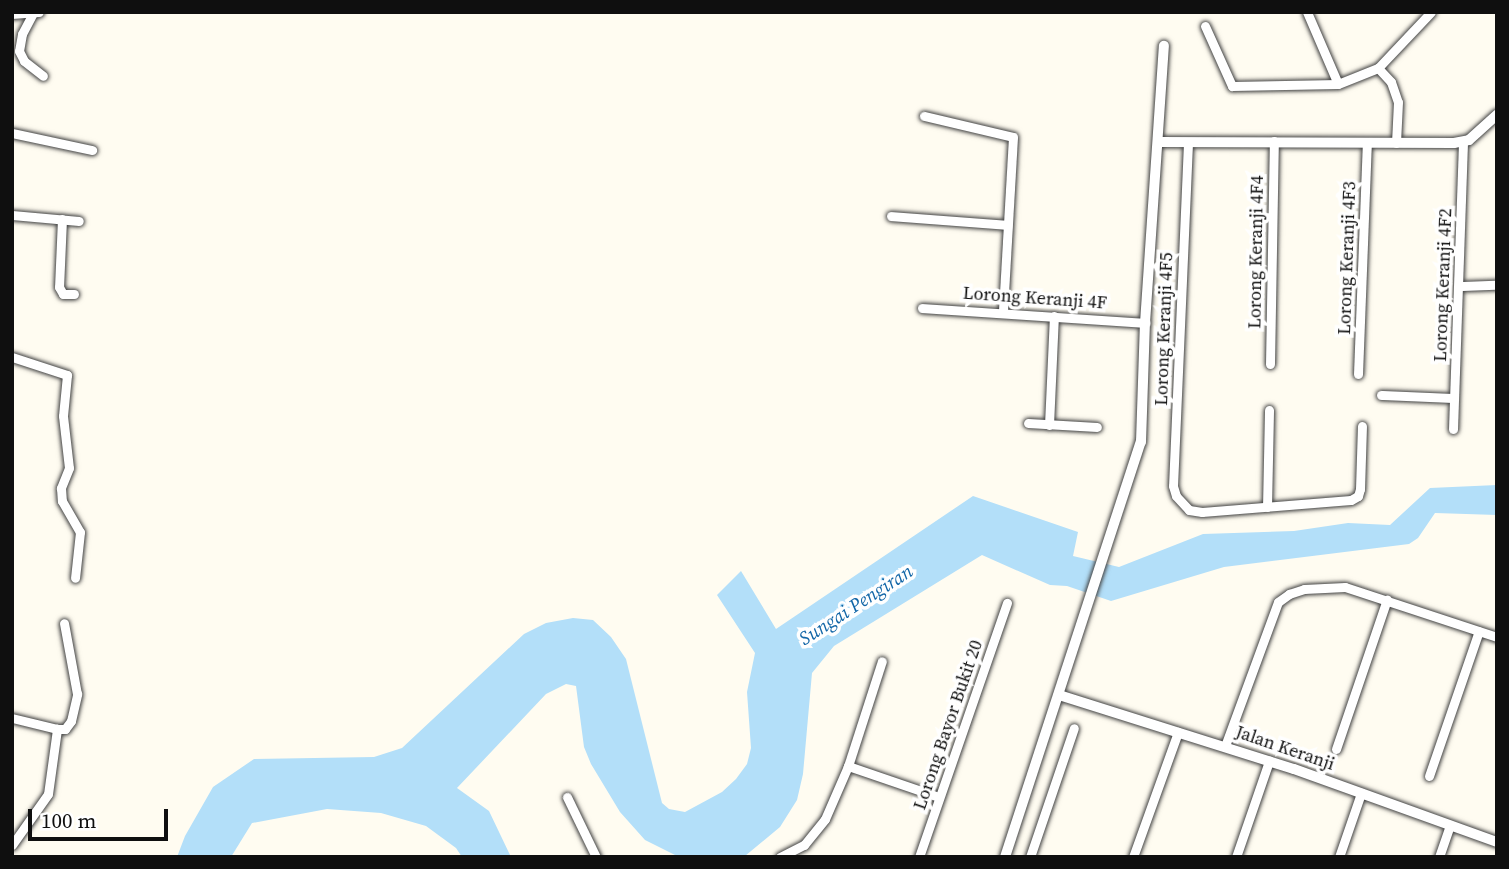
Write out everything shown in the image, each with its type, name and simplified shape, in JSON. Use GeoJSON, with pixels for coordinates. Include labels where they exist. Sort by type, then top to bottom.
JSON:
{"type":"FeatureCollection","features":[{"type":"Feature","properties":{"kind":"street"},"geometry":{"type":"LineString","coordinates":[[1307,12],[1338,84]]}},
{"type":"Feature","properties":{"kind":"street"},"geometry":{"type":"LineString","coordinates":[[1205,26],[1232,86],[1338,84],[1374,70],[1421,17],[1431,12]]}},
{"type":"Feature","properties":{"kind":"street"},"geometry":{"type":"LineString","coordinates":[[12,14],[36,14]]}},
{"type":"Feature","properties":{"kind":"street"},"geometry":{"type":"LineString","coordinates":[[12,62],[19,51],[22,34],[36,14]]}},
{"type":"Feature","properties":{"kind":"street"},"geometry":{"type":"LineString","coordinates":[[1005,857],[1141,442],[1145,323],[1164,46]]}},
{"type":"Feature","properties":{"kind":"street"},"geometry":{"type":"LineString","coordinates":[[19,51],[24,61],[43,76]]}},
{"type":"Feature","properties":{"kind":"street"},"geometry":{"type":"LineString","coordinates":[[1374,70],[1391,82],[1398,102],[1396,143]]}},
{"type":"Feature","properties":{"kind":"street"},"geometry":{"type":"LineString","coordinates":[[1159,142],[1463,142],[1475,136],[1497,115]]}},
{"type":"Feature","properties":{"kind":"street"},"geometry":{"type":"LineString","coordinates":[[923,116],[1013,137],[1003,313]]}},
{"type":"Feature","properties":{"kind":"street"},"geometry":{"type":"LineString","coordinates":[[12,133],[92,150]]}},
{"type":"Feature","properties":{"kind":"street","name":"Lorong Keranji 4F4"},"geometry":{"type":"LineString","coordinates":[[1270,364],[1274,141]]}},
{"type":"Feature","properties":{"kind":"street","name":"Lorong Keranji 4F2"},"geometry":{"type":"LineString","coordinates":[[1453,429],[1463,142]]}},
{"type":"Feature","properties":{"kind":"street","name":"Lorong Keranji 4F5"},"geometry":{"type":"LineString","coordinates":[[1188,143],[1173,486],[1176,496],[1189,510],[1267,507]]}},
{"type":"Feature","properties":{"kind":"street","name":"Lorong Keranji 4F3"},"geometry":{"type":"LineString","coordinates":[[1358,374],[1367,143]]}},
{"type":"Feature","properties":{"kind":"street"},"geometry":{"type":"LineString","coordinates":[[12,215],[79,221]]}},
{"type":"Feature","properties":{"kind":"street"},"geometry":{"type":"LineString","coordinates":[[891,216],[1008,225]]}},
{"type":"Feature","properties":{"kind":"street"},"geometry":{"type":"LineString","coordinates":[[62,219],[58,287],[63,294],[74,294]]}},
{"type":"Feature","properties":{"kind":"street"},"geometry":{"type":"LineString","coordinates":[[1460,286],[1497,285]]}},
{"type":"Feature","properties":{"kind":"street","name":"Lorong Keranji 4F"},"geometry":{"type":"LineString","coordinates":[[922,308],[1145,323]]}},
{"type":"Feature","properties":{"kind":"street"},"geometry":{"type":"LineString","coordinates":[[1049,425],[1054,316]]}},
{"type":"Feature","properties":{"kind":"street"},"geometry":{"type":"LineString","coordinates":[[12,357],[67,374],[63,425],[69,468],[61,488],[62,501],[80,531],[75,578]]}},
{"type":"Feature","properties":{"kind":"street"},"geometry":{"type":"LineString","coordinates":[[1381,395],[1454,398]]}},
{"type":"Feature","properties":{"kind":"street"},"geometry":{"type":"LineString","coordinates":[[1269,410],[1267,507],[1351,500],[1357,496],[1360,489],[1362,426]]}},
{"type":"Feature","properties":{"kind":"street"},"geometry":{"type":"LineString","coordinates":[[1028,423],[1097,427]]}},
{"type":"Feature","properties":{"kind":"street"},"geometry":{"type":"LineString","coordinates":[[1225,746],[1283,597],[1304,589],[1332,586],[1387,599],[1497,637]]}},
{"type":"Feature","properties":{"kind":"street"},"geometry":{"type":"LineString","coordinates":[[1336,749],[1387,599]]}},
{"type":"Feature","properties":{"kind":"street","name":"Lorong Bayor Bukit 20"},"geometry":{"type":"LineString","coordinates":[[919,857],[1007,603]]}},
{"type":"Feature","properties":{"kind":"street"},"geometry":{"type":"LineString","coordinates":[[12,718],[57,729],[65,729],[71,721],[77,694],[64,623]]}},
{"type":"Feature","properties":{"kind":"street"},"geometry":{"type":"LineString","coordinates":[[1429,776],[1479,631]]}},
{"type":"Feature","properties":{"kind":"street"},"geometry":{"type":"LineString","coordinates":[[780,857],[804,845],[816,834],[848,766],[883,661]]}},
{"type":"Feature","properties":{"kind":"street","name":"Jalan Keranji"},"geometry":{"type":"LineString","coordinates":[[1059,695],[1225,746],[1497,842]]}},
{"type":"Feature","properties":{"kind":"street"},"geometry":{"type":"LineString","coordinates":[[1030,857],[1074,728]]}},
{"type":"Feature","properties":{"kind":"street"},"geometry":{"type":"LineString","coordinates":[[12,845],[48,794],[57,729]]}},
{"type":"Feature","properties":{"kind":"street"},"geometry":{"type":"LineString","coordinates":[[1133,857],[1178,732]]}},
{"type":"Feature","properties":{"kind":"street"},"geometry":{"type":"LineString","coordinates":[[1236,857],[1269,761]]}},
{"type":"Feature","properties":{"kind":"street"},"geometry":{"type":"LineString","coordinates":[[848,766],[939,797]]}},
{"type":"Feature","properties":{"kind":"street"},"geometry":{"type":"LineString","coordinates":[[1339,857],[1362,793]]}},
{"type":"Feature","properties":{"kind":"street"},"geometry":{"type":"LineString","coordinates":[[567,797],[596,857]]}},
{"type":"Feature","properties":{"kind":"street"},"geometry":{"type":"LineString","coordinates":[[1439,857],[1450,825]]}},
{"type":"Feature","properties":{"kind":"water","name":"Sungai Pengiran"},"geometry":{"type":"Polygon","coordinates":[[[1497,485],[1497,515],[1435,513],[1418,538],[1409,544],[1224,567],[1111,601],[1067,586],[1050,585],[982,555],[834,646],[812,673],[803,774],[797,800],[780,827],[745,856],[679,857],[645,840],[620,812],[591,764],[584,747],[576,686],[566,684],[546,694],[457,788],[489,811],[511,857],[462,857],[456,848],[426,826],[381,813],[327,809],[252,823],[231,857],[177,857],[185,836],[213,787],[254,759],[374,757],[402,748],[524,634],[546,623],[573,618],[593,620],[611,637],[626,659],[662,803],[669,809],[685,812],[722,792],[736,779],[747,764],[751,748],[747,692],[755,653],[717,595],[741,571],[776,629],[973,496],[1078,532],[1073,556],[1119,567],[1203,534],[1294,531],[1348,523],[1390,525],[1430,488],[1497,485]]]}}]}
